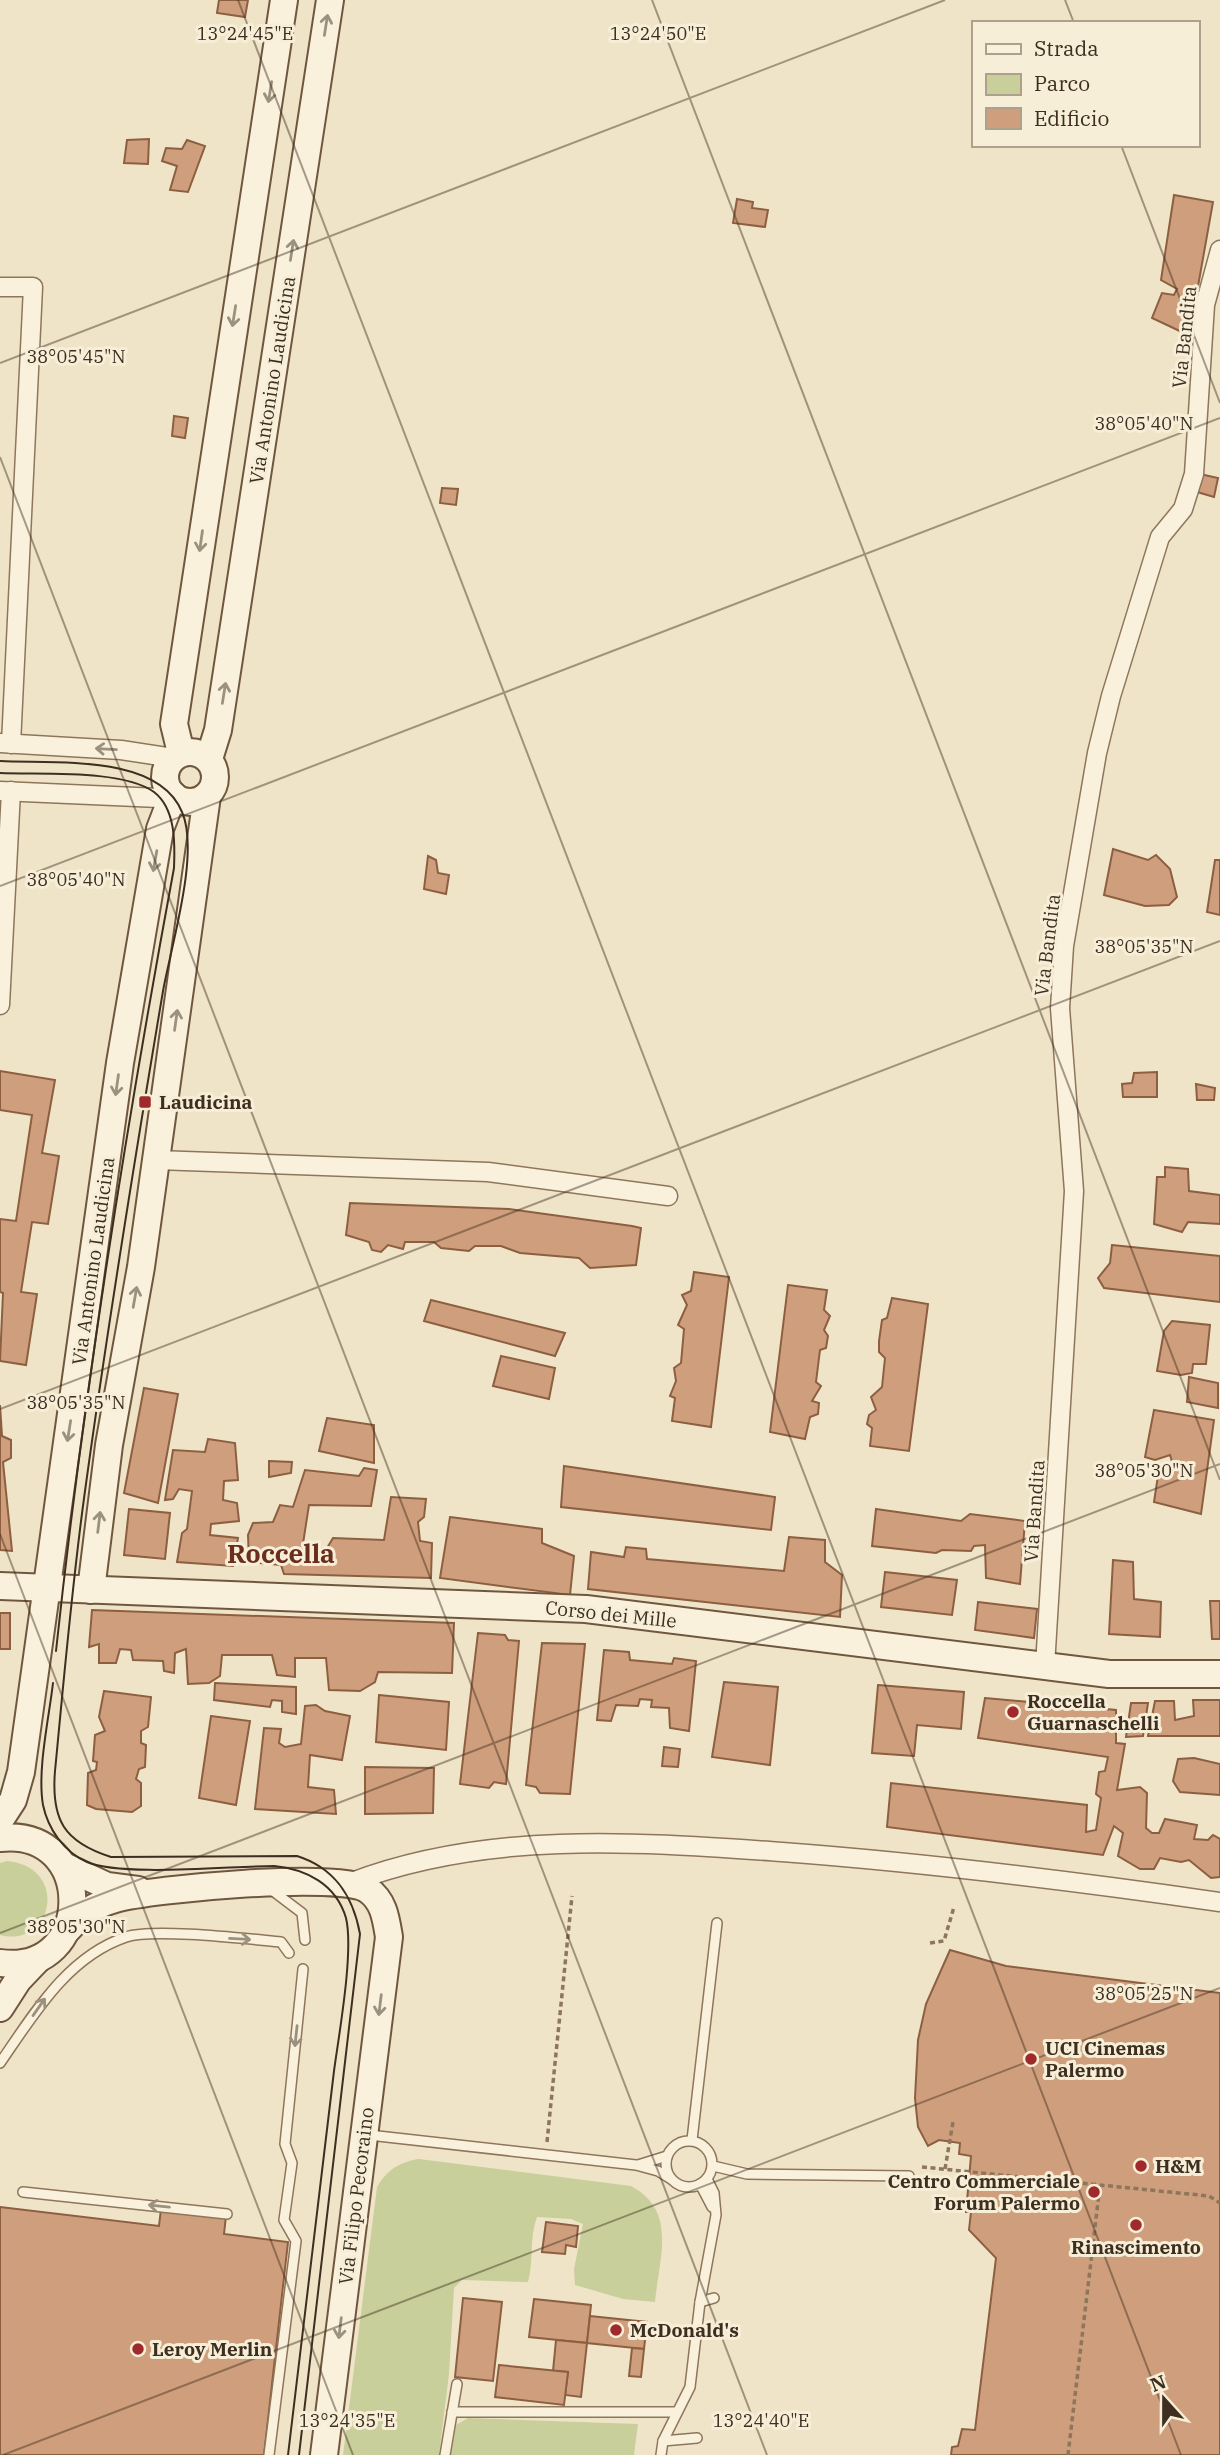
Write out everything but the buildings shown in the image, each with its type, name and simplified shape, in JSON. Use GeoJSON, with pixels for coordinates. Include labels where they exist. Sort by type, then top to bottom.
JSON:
{"type":"FeatureCollection","features":[{"type":"Feature","properties":{"kind":"street"},"geometry":{"type":"LineString","coordinates":[[172,794],[165,776],[177,756],[174,724],[284,0]]}},
{"type":"Feature","properties":{"kind":"street","name":"Via Antonino Laudicina"},"geometry":{"type":"LineString","coordinates":[[209,759],[220,717],[330,0]]}},
{"type":"Feature","properties":{"kind":"street","name":"Via Bandita"},"geometry":{"type":"LineString","coordinates":[[1045,1666],[1074,1191],[1060,1008],[1064,946],[1097,752],[1111,696],[1160,537],[1183,509],[1194,474],[1205,305],[1220,250]]}},
{"type":"Feature","properties":{"kind":"street"},"geometry":{"type":"LineString","coordinates":[[0,287],[33,287],[5,743],[177,756],[198,753],[209,759],[216,780],[207,796],[141,1267],[109,1446],[91,1590]]}},
{"type":"Feature","properties":{"kind":"street"},"geometry":{"type":"LineString","coordinates":[[0,1005],[6,791],[159,798],[172,794],[190,802],[207,796]]}},
{"type":"Feature","properties":{"kind":"street","name":"Via Antonino Laudicina"},"geometry":{"type":"LineString","coordinates":[[21,1772],[120,1063],[160,829],[172,794]]}},
{"type":"Feature","properties":{"kind":"street"},"geometry":{"type":"LineString","coordinates":[[156,1160],[488,1172],[668,1196]]}},
{"type":"Feature","properties":{"kind":"street","name":"Corso dei Mille"},"geometry":{"type":"LineString","coordinates":[[0,1586],[586,1609],[1110,1674],[1220,1674]]}},
{"type":"Feature","properties":{"kind":"street"},"geometry":{"type":"LineString","coordinates":[[0,1820],[13,1800],[21,1772]]}},
{"type":"Feature","properties":{"kind":"street"},"geometry":{"type":"LineString","coordinates":[[21,1772],[22,1801],[37,1843]]}},
{"type":"Feature","properties":{"kind":"street"},"geometry":{"type":"LineString","coordinates":[[0,1839],[20,1838],[37,1843],[52,1853],[64,1866],[107,1885],[147,1891],[352,1882],[438,1857],[506,1847],[605,1843],[905,1861],[1220,1902]]}},
{"type":"Feature","properties":{"kind":"street"},"geometry":{"type":"LineString","coordinates":[[64,1866],[74,1897],[67,1930]]}},
{"type":"Feature","properties":{"kind":"street","name":"Via Filipo Pecoraino"},"geometry":{"type":"LineString","coordinates":[[324,2455],[388,1937],[380,1902],[368,1889],[352,1882]]}},
{"type":"Feature","properties":{"kind":"street"},"geometry":{"type":"LineString","coordinates":[[0,2008],[18,1980],[38,1959],[55,1947],[86,1910],[147,1891]]}},
{"type":"Feature","properties":{"kind":"street"},"geometry":{"type":"LineString","coordinates":[[0,1963],[13,1965],[38,1959]]}},
{"type":"Feature","properties":{"kind":"lane"},"geometry":{"type":"LineString","coordinates":[[262,1884],[291,1902],[302,1913],[305,1940]]}},
{"type":"Feature","properties":{"kind":"lane"},"geometry":{"type":"LineString","coordinates":[[692,2140],[717,1923]]}},
{"type":"Feature","properties":{"kind":"lane"},"geometry":{"type":"LineString","coordinates":[[0,2063],[45,1998],[69,1973],[103,1948],[129,1936],[281,1942],[289,1953]]}},
{"type":"Feature","properties":{"kind":"lane"},"geometry":{"type":"LineString","coordinates":[[269,2455],[296,2241],[284,2220],[292,2163],[285,2144],[303,1969]]}},
{"type":"Feature","properties":{"kind":"lane"},"geometry":{"type":"LineString","coordinates":[[363,2134],[636,2165],[658,2171],[671,2179],[685,2187],[704,2182],[713,2166],[709,2152],[692,2140],[677,2143],[667,2156],[665,2164],[671,2179]]}},
{"type":"Feature","properties":{"kind":"lane"},"geometry":{"type":"LineString","coordinates":[[636,2165],[667,2156]]}},
{"type":"Feature","properties":{"kind":"lane"},"geometry":{"type":"LineString","coordinates":[[713,2166],[747,2174],[909,2176]]}},
{"type":"Feature","properties":{"kind":"lane"},"geometry":{"type":"LineString","coordinates":[[660,2455],[663,2441],[690,2387],[700,2302],[716,2215],[714,2193],[704,2182]]}},
{"type":"Feature","properties":{"kind":"lane"},"geometry":{"type":"LineString","coordinates":[[23,2192],[227,2214]]}},
{"type":"Feature","properties":{"kind":"lane"},"geometry":{"type":"LineString","coordinates":[[700,2302],[713,2298]]}},
{"type":"Feature","properties":{"kind":"lane"},"geometry":{"type":"LineString","coordinates":[[445,2455],[457,2384]]}},
{"type":"Feature","properties":{"kind":"lane"},"geometry":{"type":"LineString","coordinates":[[452,2412],[677,2412]]}},
{"type":"Feature","properties":{"kind":"lane"},"geometry":{"type":"LineString","coordinates":[[663,2441],[697,2438]]}},
{"type":"Feature","properties":{"kind":"path"},"geometry":{"type":"LineString","coordinates":[[547,2144],[572,1896]]}},
{"type":"Feature","properties":{"kind":"path"},"geometry":{"type":"LineString","coordinates":[[930,1943],[944,1941],[954,1907]]}},
{"type":"Feature","properties":{"kind":"path"},"geometry":{"type":"LineString","coordinates":[[945,2169],[953,2122]]}},
{"type":"Feature","properties":{"kind":"path"},"geometry":{"type":"LineString","coordinates":[[919,2167],[1209,2196],[1220,2203]]}},
{"type":"Feature","properties":{"kind":"path"},"geometry":{"type":"LineString","coordinates":[[1068,2455],[1100,2185]]}},
{"type":"Feature","properties":{"kind":"green space"},"geometry":{"type":"Polygon","coordinates":[[[7,1861],[27,1866],[40,1877],[46,1891],[47,1906],[42,1919],[32,1930],[18,1936],[0,1935],[0,1863],[7,1861]]]}},
{"type":"Feature","properties":{"kind":"green space"},"geometry":{"type":"Polygon","coordinates":[[[419,2159],[631,2186],[646,2196],[655,2208],[660,2222],[662,2253],[655,2302],[623,2299],[575,2285],[574,2269],[583,2224],[571,2219],[537,2217],[528,2282],[462,2280],[454,2288],[449,2374],[439,2455],[343,2455],[377,2187],[394,2168],[419,2159]]]}},
{"type":"Feature","properties":{"kind":"green space"},"geometry":{"type":"Polygon","coordinates":[[[468,2418],[638,2424],[634,2455],[451,2455],[456,2425],[468,2418]]]}},
{"type":"Feature","properties":{"kind":"tram line"},"geometry":{"type":"LineString","coordinates":[[0,761],[75,763],[128,771],[151,780],[169,793],[182,812],[187,830],[186,875],[142,1116],[85,1491],[68,1631],[55,1771],[55,1803],[64,1827],[72,1836],[82,1844],[111,1857],[297,1856],[310,1861],[332,1876],[353,1907],[360,1934],[299,2455]]}},
{"type":"Feature","properties":{"kind":"tram line"},"geometry":{"type":"LineString","coordinates":[[0,773],[102,776],[140,785],[154,792],[167,808],[174,838],[174,868],[139,1063],[93,1356],[56,1651]]}},
{"type":"Feature","properties":{"kind":"tram line"},"geometry":{"type":"LineString","coordinates":[[53,1683],[42,1760],[43,1805],[53,1831],[71,1852],[87,1862],[125,1869],[286,1868],[308,1875],[327,1887],[335,1896],[346,1918],[348,1951],[345,1993],[288,2455]]}},
{"type":"Feature","properties":{"kind":"place","name":"Laudicina"},"geometry":{"type":"Point","coordinates":[145,1102]}},
{"type":"Feature","properties":{"kind":"place","name":"Roccella Guarnaschelli"},"geometry":{"type":"Point","coordinates":[1013,1712]}},
{"type":"Feature","properties":{"kind":"place","name":"UCI Cinemas Palermo"},"geometry":{"type":"Point","coordinates":[1031,2059]}},
{"type":"Feature","properties":{"kind":"place","name":"H&M"},"geometry":{"type":"Point","coordinates":[1141,2166]}},
{"type":"Feature","properties":{"kind":"place","name":"Centro Commerciale Forum Palermo"},"geometry":{"type":"Point","coordinates":[1094,2192]}},
{"type":"Feature","properties":{"kind":"place","name":"Rinascimento"},"geometry":{"type":"Point","coordinates":[1136,2225]}},
{"type":"Feature","properties":{"kind":"place","name":"McDonald's"},"geometry":{"type":"Point","coordinates":[616,2330]}},
{"type":"Feature","properties":{"kind":"place","name":"Leroy Merlin"},"geometry":{"type":"Point","coordinates":[138,2349]}},
{"type":"Feature","properties":{"kind":"district","name":"Roccella"},"geometry":{"type":"Point","coordinates":[281,1554]}}]}
